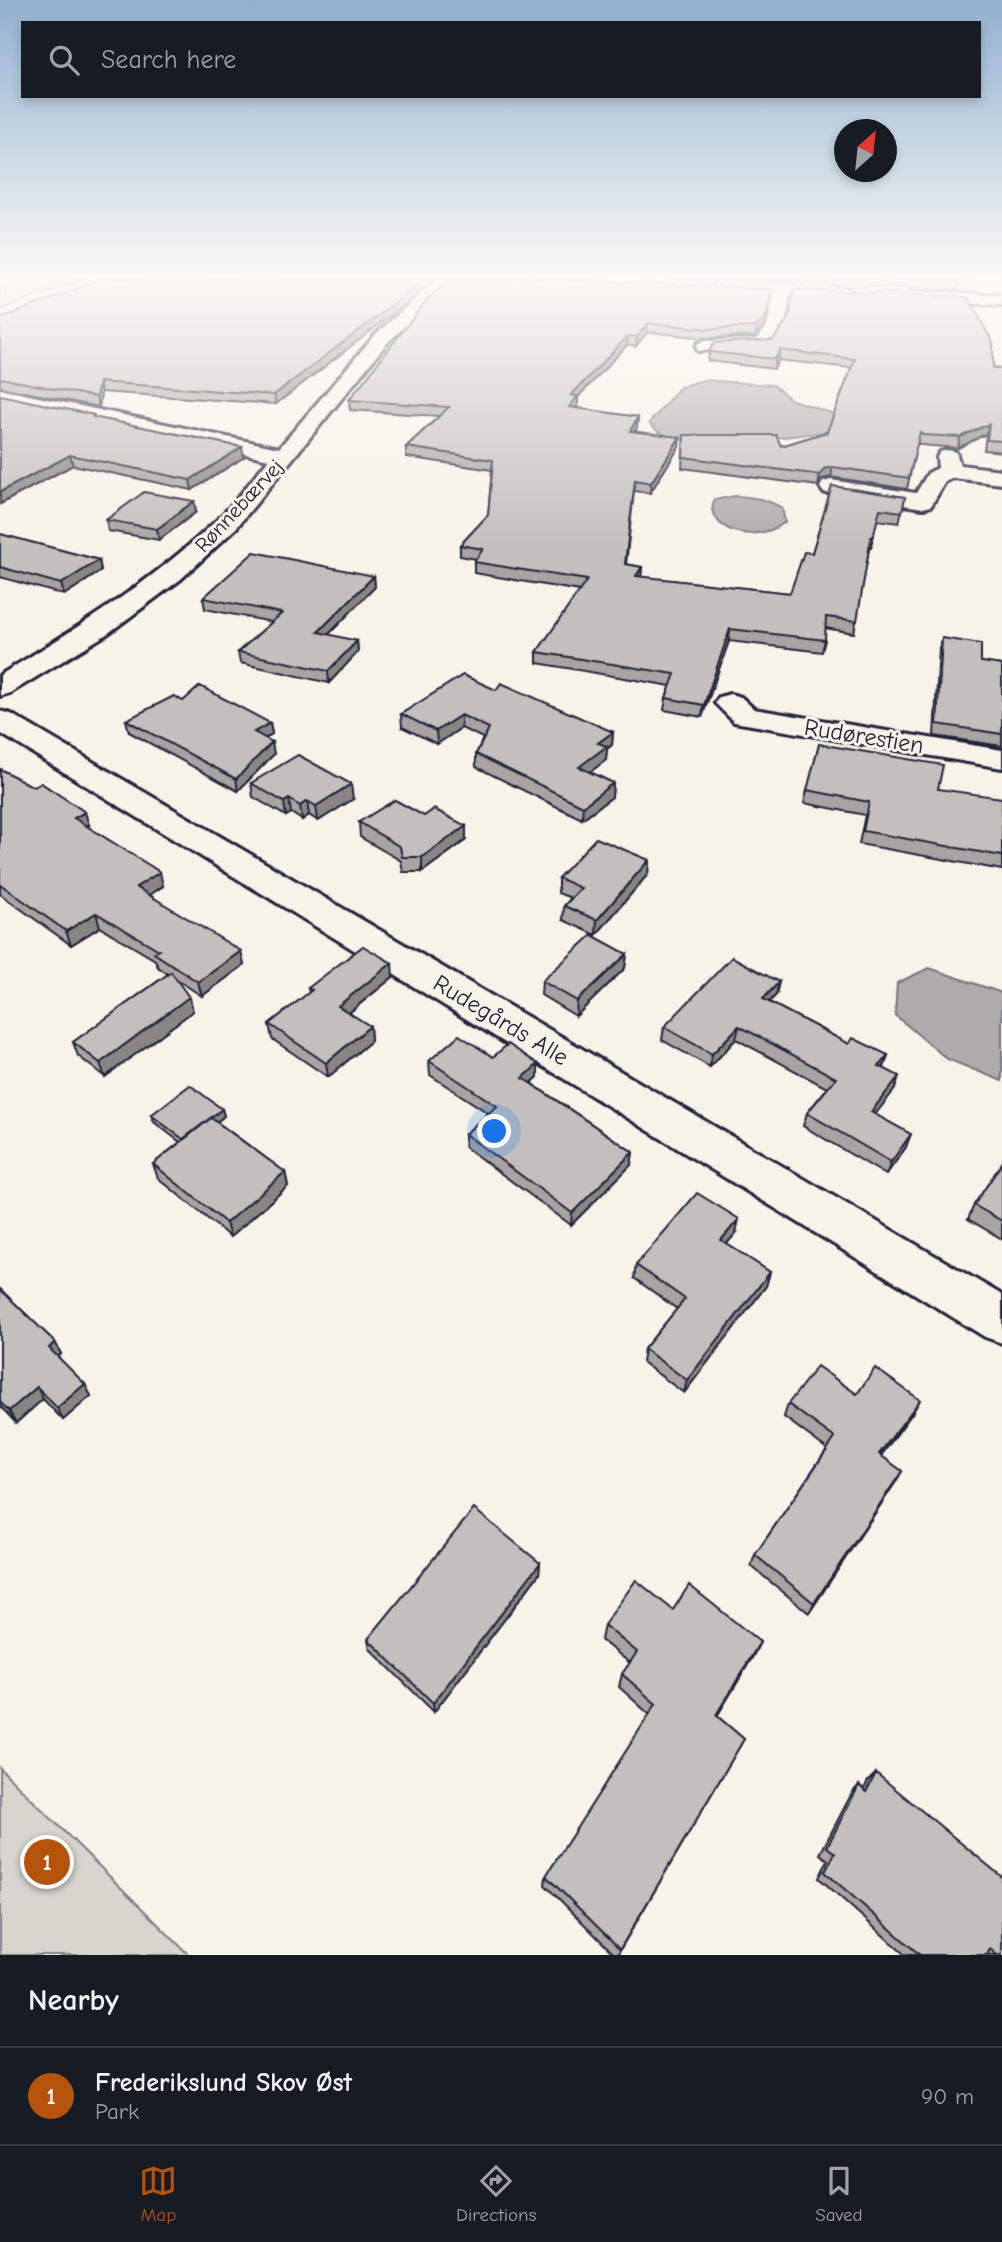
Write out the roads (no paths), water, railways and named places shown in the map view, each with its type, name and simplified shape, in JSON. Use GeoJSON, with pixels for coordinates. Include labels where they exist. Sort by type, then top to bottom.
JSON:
{"type":"FeatureCollection","features":[{"type":"Feature","properties":{"kind":"street","name":"Rønnebærvej"},"geometry":{"type":"LineString","coordinates":[[0,687],[97,628],[172,574],[228,523],[356,369]]}},
{"type":"Feature","properties":{"kind":"street"},"geometry":{"type":"LineString","coordinates":[[0,395],[285,456]]}},
{"type":"Feature","properties":{"kind":"street"},"geometry":{"type":"LineString","coordinates":[[831,488],[923,500],[948,464],[1002,477]]}},
{"type":"Feature","properties":{"kind":"street","name":"Rudørestien"},"geometry":{"type":"LineString","coordinates":[[730,703],[745,716],[1002,759]]}},
{"type":"Feature","properties":{"kind":"street","name":"Rudegårds Alle"},"geometry":{"type":"LineString","coordinates":[[0,720],[1002,1321]]}},
{"type":"Feature","properties":{"kind":"place","name":"Frederikslund Skov Øst"},"geometry":{"type":"Point","coordinates":[47,1862]}}]}
